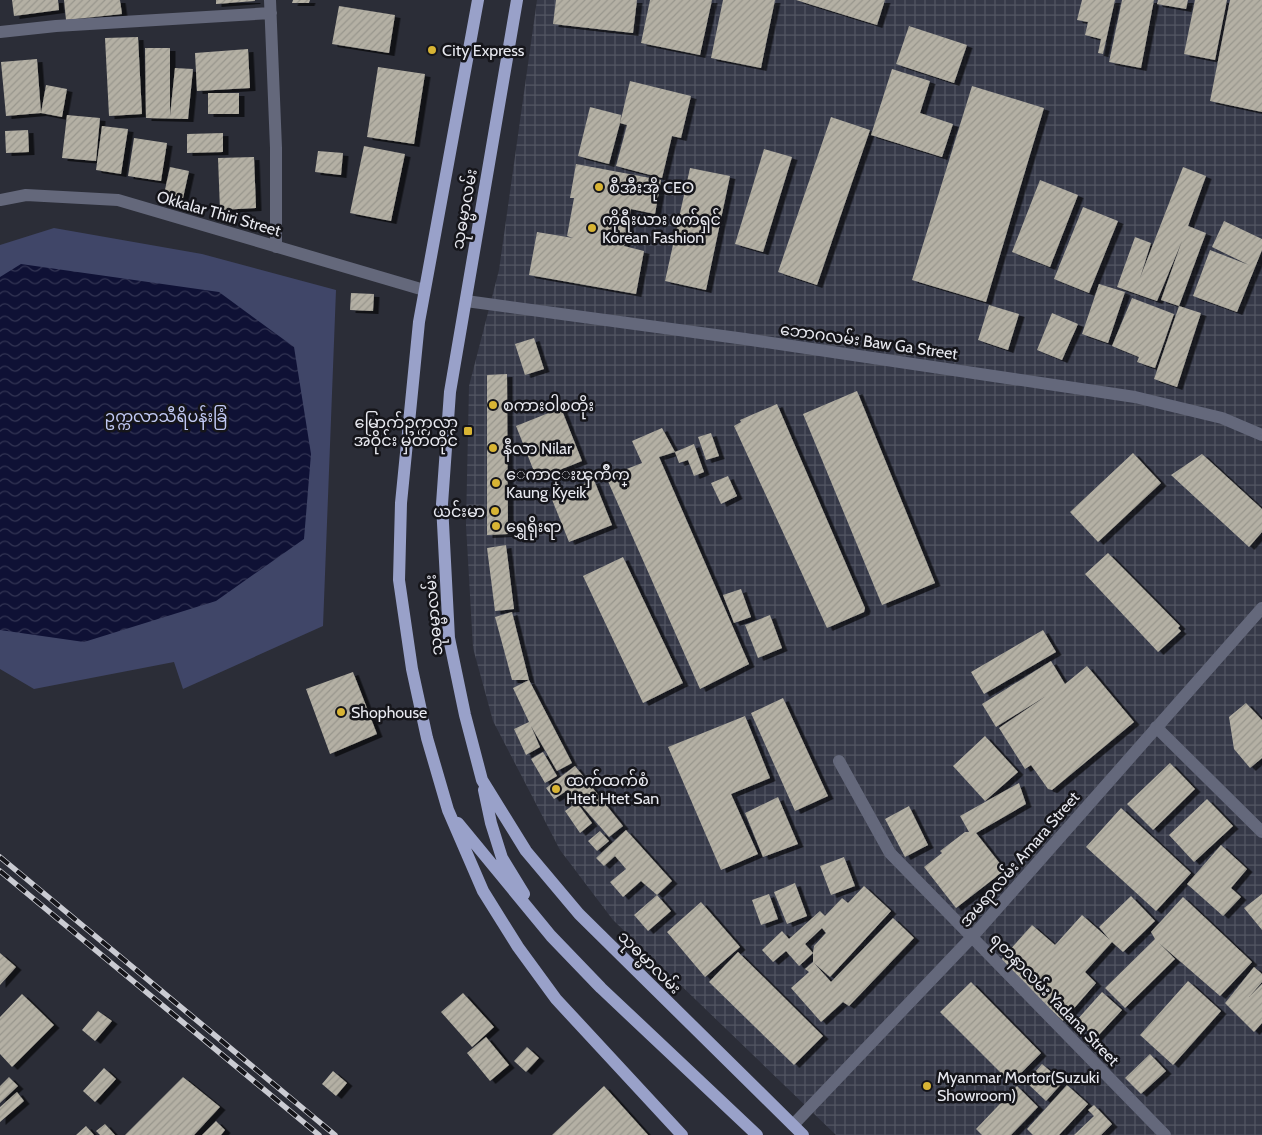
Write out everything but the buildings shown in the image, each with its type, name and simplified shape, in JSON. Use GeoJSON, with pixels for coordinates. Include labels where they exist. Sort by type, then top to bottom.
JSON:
{"type":"FeatureCollection","features":[{"type":"Feature","properties":{"kind":"main road","name":"သုဓမ္မာလမ်း"},"geometry":{"type":"LineString","coordinates":[[478,0],[419,322],[401,502],[399,580],[412,669],[427,738],[448,810],[483,890],[523,954],[556,999],[682,1135]]}},
{"type":"Feature","properties":{"kind":"main road","name":"သုဓမ္မာလမ်း"},"geometry":{"type":"LineString","coordinates":[[517,0],[450,392],[442,504],[449,638],[482,780],[526,851],[579,914],[803,1135]]}},
{"type":"Feature","properties":{"kind":"main road"},"geometry":{"type":"LineString","coordinates":[[482,780],[491,822],[502,858],[551,936]]}},
{"type":"Feature","properties":{"kind":"main road"},"geometry":{"type":"LineString","coordinates":[[448,810],[551,936],[601,988],[757,1135]]}},
{"type":"Feature","properties":{"kind":"street"},"geometry":{"type":"LineString","coordinates":[[270,0],[276,148],[276,247]]}},
{"type":"Feature","properties":{"kind":"street"},"geometry":{"type":"LineString","coordinates":[[0,32],[56,26],[270,13]]}},
{"type":"Feature","properties":{"kind":"street","name":"Okkalar Thiri Street"},"geometry":{"type":"LineString","coordinates":[[0,200],[26,195],[118,200],[424,290]]}},
{"type":"Feature","properties":{"kind":"street","name":"ဘောဂလမ်း Baw Ga Street"},"geometry":{"type":"LineString","coordinates":[[466,301],[745,339],[1135,397],[1222,418],[1262,436]]}},
{"type":"Feature","properties":{"kind":"street","name":"အမရာလမ်း Amara Street"},"geometry":{"type":"LineString","coordinates":[[793,1125],[972,937],[1262,608]]}},
{"type":"Feature","properties":{"kind":"street"},"geometry":{"type":"LineString","coordinates":[[1156,727],[1262,832]]}},
{"type":"Feature","properties":{"kind":"street","name":"ရတနာလမ်း Yadana Street"},"geometry":{"type":"LineString","coordinates":[[839,761],[890,852],[1165,1135]]}},
{"type":"Feature","properties":{"kind":"shaded area"},"geometry":{"type":"Polygon","coordinates":[[[537,0],[1262,0],[1262,1135],[836,1135],[613,920],[560,850],[493,721],[473,648],[466,525],[469,386],[499,270],[537,0]]]}},
{"type":"Feature","properties":{"kind":"green space","name":"ဥက္ကလာသီရိပန်းခြံ"},"geometry":{"type":"Polygon","coordinates":[[[54,228],[202,254],[336,290],[323,626],[183,689],[174,662],[34,689],[0,669],[0,245],[54,228]]]}},
{"type":"Feature","properties":{"kind":"water","name":"ဥက္ကလာသီရိပန်းခြံ"},"geometry":{"type":"Polygon","coordinates":[[[21,264],[219,292],[294,347],[311,454],[304,539],[216,601],[84,642],[0,630],[0,277],[21,264]]]}},
{"type":"Feature","properties":{"kind":"railway"},"geometry":{"type":"LineString","coordinates":[[0,857],[335,1135]]}},
{"type":"Feature","properties":{"kind":"railway"},"geometry":{"type":"LineString","coordinates":[[0,871],[319,1135]]}},
{"type":"Feature","properties":{"kind":"place","name":"City Express"},"geometry":{"type":"Point","coordinates":[432,50]}},
{"type":"Feature","properties":{"kind":"place","name":"စီအီးအို CEO"},"geometry":{"type":"Point","coordinates":[599,187]}},
{"type":"Feature","properties":{"kind":"place","name":"ကိုရီးယား ဖက်ရှင် Korean Fashion"},"geometry":{"type":"Point","coordinates":[592,228]}},
{"type":"Feature","properties":{"kind":"place","name":"စကားဝါစတိုး"},"geometry":{"type":"Point","coordinates":[493,405]}},
{"type":"Feature","properties":{"kind":"place","name":"မြောက်ဥက္ကလာ အဝိုင်း မှတ်တိုင်"},"geometry":{"type":"Point","coordinates":[468,431]}},
{"type":"Feature","properties":{"kind":"place","name":"နီလာ Nilar"},"geometry":{"type":"Point","coordinates":[493,448]}},
{"type":"Feature","properties":{"kind":"place","name":"ေကာင္းၾကိဳက္ Kaung Kyeik"},"geometry":{"type":"Point","coordinates":[496,483]}},
{"type":"Feature","properties":{"kind":"place","name":"ယင်းမာ"},"geometry":{"type":"Point","coordinates":[495,511]}},
{"type":"Feature","properties":{"kind":"place","name":"ရွှေရိုးရာ"},"geometry":{"type":"Point","coordinates":[496,526]}},
{"type":"Feature","properties":{"kind":"place","name":"Shophouse"},"geometry":{"type":"Point","coordinates":[341,712]}},
{"type":"Feature","properties":{"kind":"place","name":"ထက်ထက်စံ Htet Htet San"},"geometry":{"type":"Point","coordinates":[556,789]}},
{"type":"Feature","properties":{"kind":"place","name":"Myanmar Mortor(Suzuki Showroom)"},"geometry":{"type":"Point","coordinates":[927,1086]}}]}
